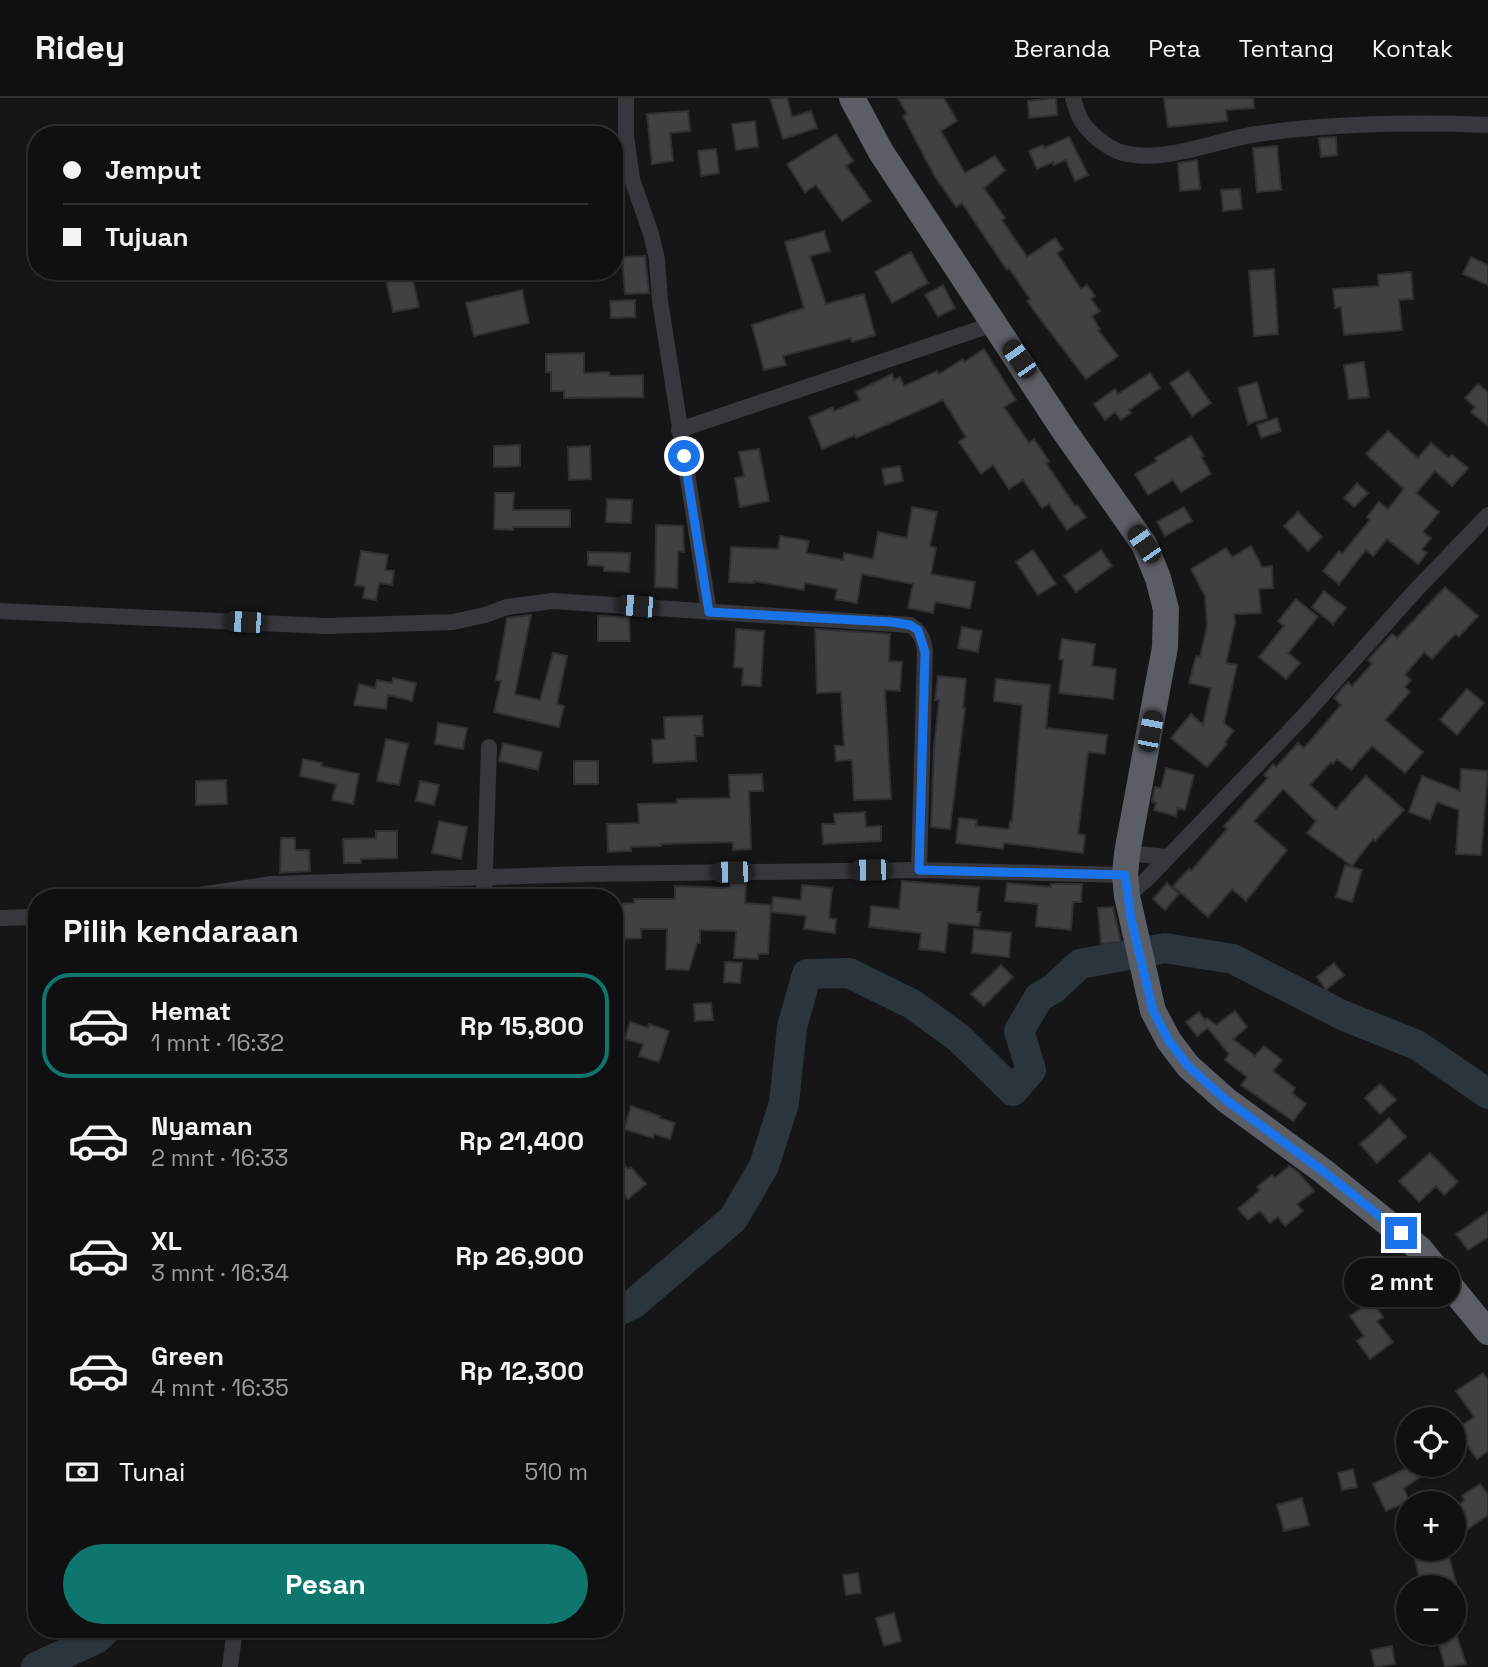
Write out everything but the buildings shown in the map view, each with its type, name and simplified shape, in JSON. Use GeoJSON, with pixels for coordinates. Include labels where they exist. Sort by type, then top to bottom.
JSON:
{"type":"FeatureCollection","features":[{"type":"Feature","properties":{"kind":"highway"},"geometry":{"type":"LineString","coordinates":[[852,98],[881,152],[1063,429],[1144,544],[1158,578],[1166,609],[1166,646],[1126,874],[1136,940],[1153,1011],[1169,1041],[1188,1066],[1226,1100],[1323,1171],[1420,1248],[1488,1332]]}},
{"type":"Feature","properties":{"kind":"street"},"geometry":{"type":"LineString","coordinates":[[626,98],[626,136],[632,179],[657,259],[660,302],[709,612]]}},
{"type":"Feature","properties":{"kind":"street"},"geometry":{"type":"LineString","coordinates":[[1073,98],[1080,120],[1106,146],[1123,153],[1146,155],[1176,152],[1255,134],[1326,127],[1488,125]]}},
{"type":"Feature","properties":{"kind":"street"},"geometry":{"type":"LineString","coordinates":[[680,429],[994,324]]}},
{"type":"Feature","properties":{"kind":"street"},"geometry":{"type":"LineString","coordinates":[[302,889],[485,877],[919,870],[1126,874],[1147,879],[1302,718],[1414,592],[1488,515]]}},
{"type":"Feature","properties":{"kind":"street"},"geometry":{"type":"LineString","coordinates":[[0,611],[327,626],[453,622],[507,607],[553,601],[910,625],[918,630],[925,652],[919,870]]}},
{"type":"Feature","properties":{"kind":"street"},"geometry":{"type":"LineString","coordinates":[[484,889],[489,747]]}},
{"type":"Feature","properties":{"kind":"street"},"geometry":{"type":"LineString","coordinates":[[1126,874],[1167,857]]}},
{"type":"Feature","properties":{"kind":"street"},"geometry":{"type":"LineString","coordinates":[[0,918],[28,917]]}},
{"type":"Feature","properties":{"kind":"street"},"geometry":{"type":"LineString","coordinates":[[230,1667],[234,1638]]}},
{"type":"Feature","properties":{"kind":"waterway"},"geometry":{"type":"LineString","coordinates":[[623,1309],[633,1304],[733,1219],[764,1166],[784,1103],[792,1027],[807,974],[849,973],[912,1004],[959,1038],[1013,1091],[1031,1070],[1019,1031],[1039,997],[1053,989],[1080,964],[1165,948],[1233,959],[1342,1015],[1417,1045],[1488,1094]]}},
{"type":"Feature","properties":{"kind":"waterway"},"geometry":{"type":"LineString","coordinates":[[36,1667],[97,1638]]}},
{"type":"Feature","properties":{"kind":"route"},"geometry":{"type":"LineString","coordinates":[[684,456],[709,612],[892,622],[910,625],[918,630],[925,652],[919,870],[1125,875],[1131,919],[1153,1011],[1169,1041],[1188,1066],[1226,1100],[1323,1171],[1401,1233]]}}]}
